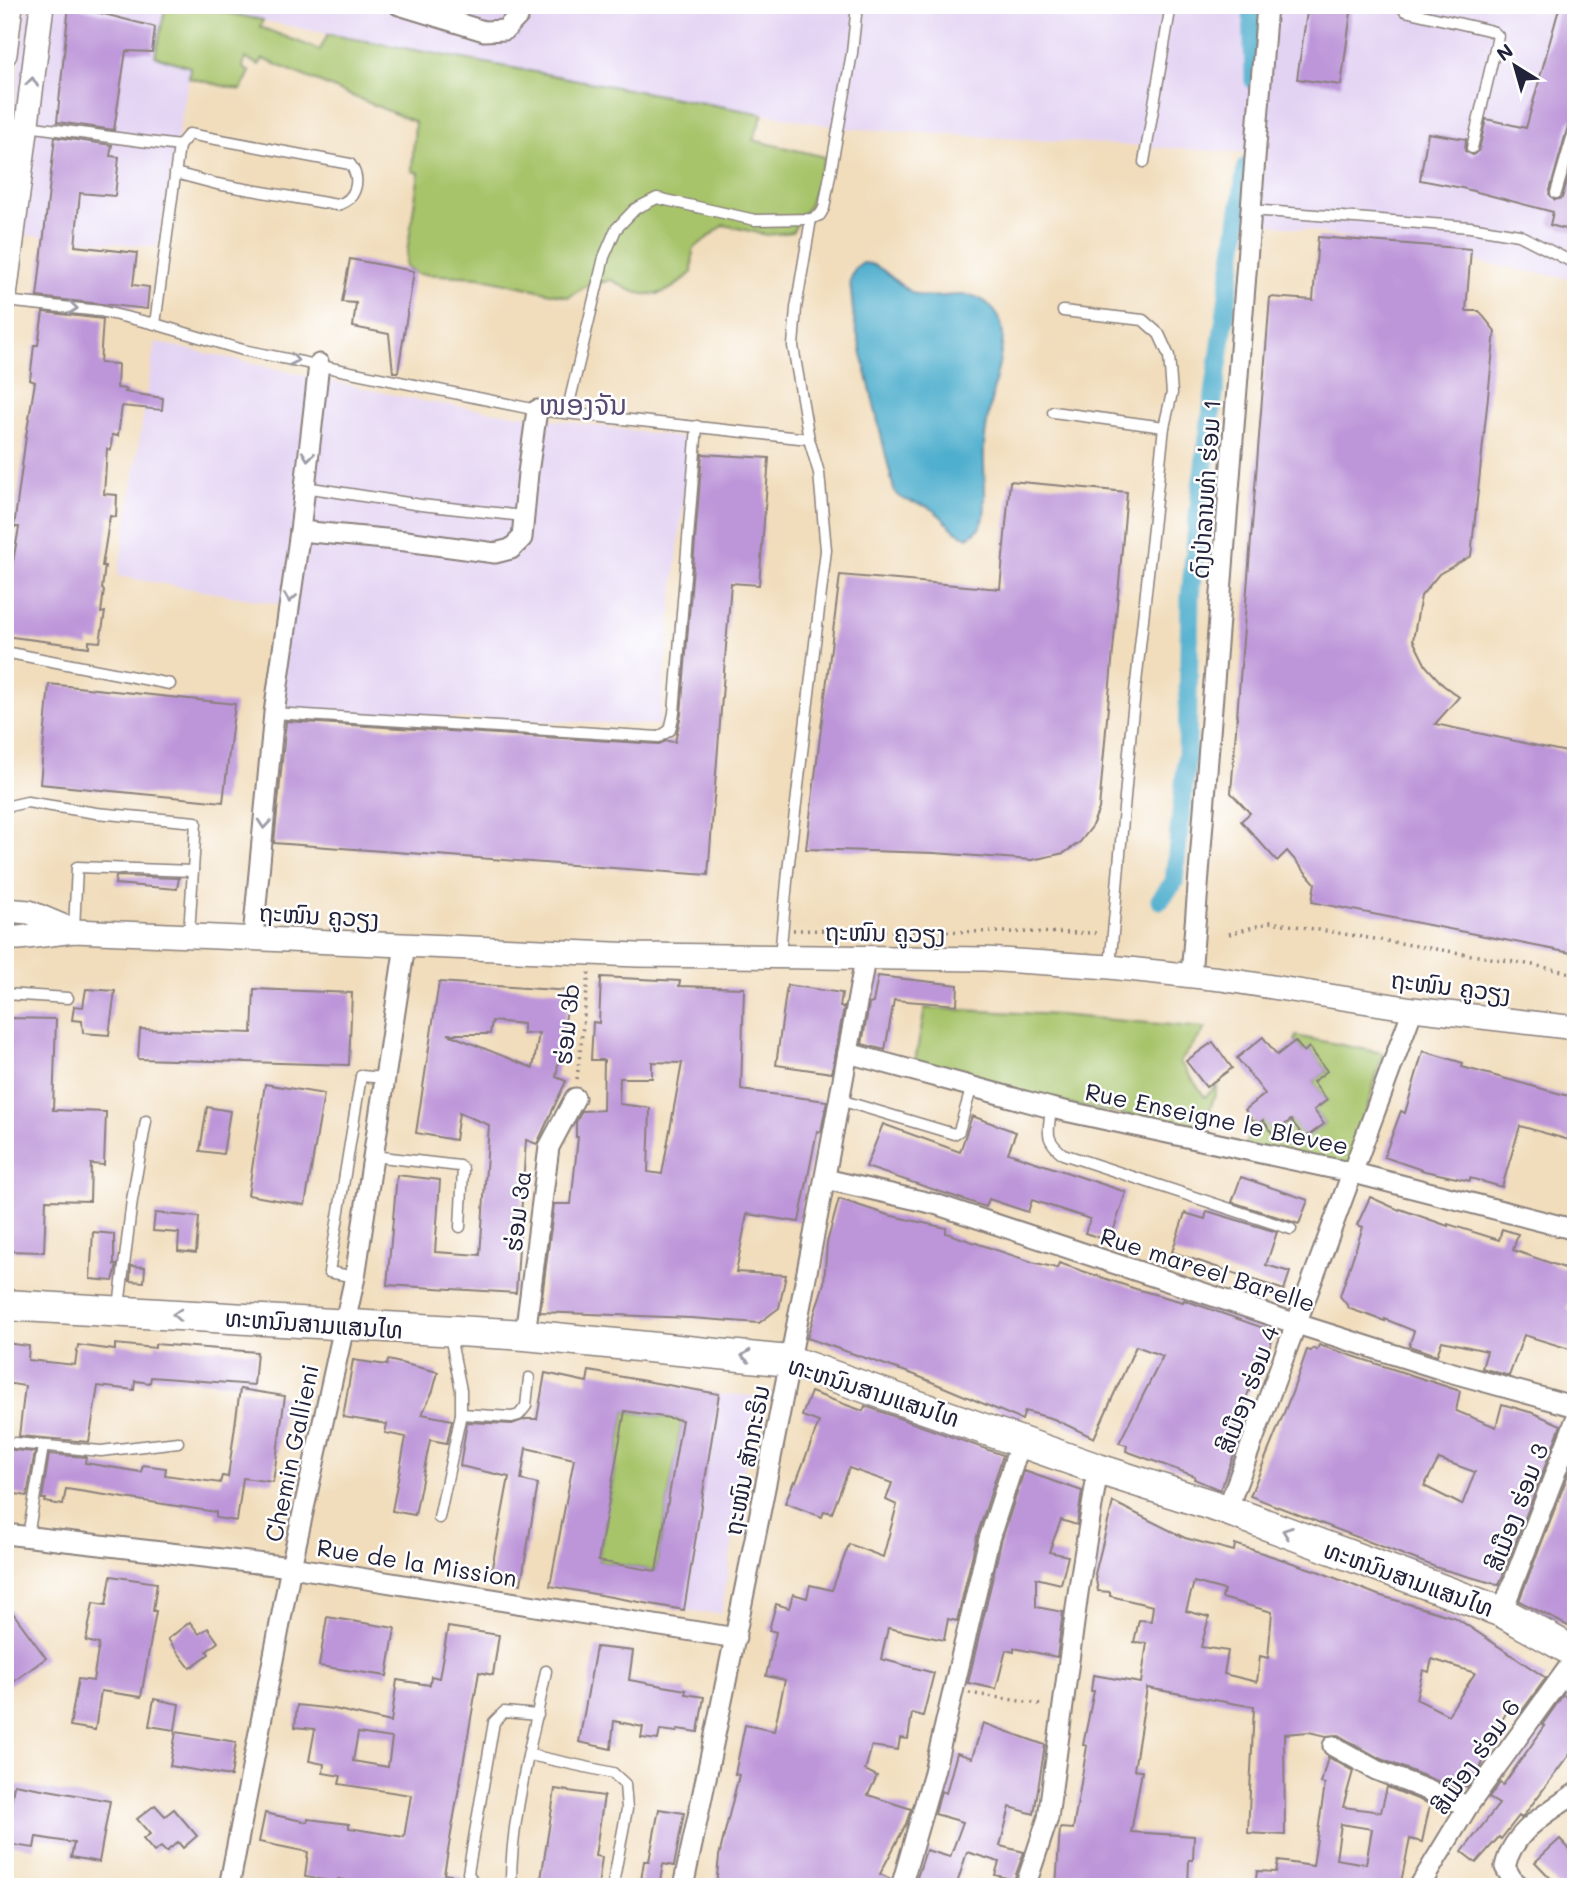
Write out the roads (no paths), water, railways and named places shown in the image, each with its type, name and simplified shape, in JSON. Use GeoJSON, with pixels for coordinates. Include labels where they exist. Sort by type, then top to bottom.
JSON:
{"type":"FeatureCollection","features":[{"type":"Feature","properties":{"kind":"main road","name":"ທະຫນົນສາມແສນໄທ"},"geometry":{"type":"LineString","coordinates":[[5,1305],[525,1335],[790,1361],[1098,1469],[1227,1510],[1502,1612],[1576,1655]]}},
{"type":"Feature","properties":{"kind":"street"},"geometry":{"type":"LineString","coordinates":[[5,54],[11,5]]}},
{"type":"Feature","properties":{"kind":"street"},"geometry":{"type":"LineString","coordinates":[[5,296],[41,5]]}},
{"type":"Feature","properties":{"kind":"street"},"geometry":{"type":"LineString","coordinates":[[399,5],[484,31],[505,30],[521,10]]}},
{"type":"Feature","properties":{"kind":"street","name":"ດົງປ່າລານທ່າ ຮ່ອມ 1"},"geometry":{"type":"LineString","coordinates":[[1191,976],[1267,5]]}},
{"type":"Feature","properties":{"kind":"street"},"geometry":{"type":"LineString","coordinates":[[253,937],[274,713],[300,531],[319,364]]}},
{"type":"Feature","properties":{"kind":"street"},"geometry":{"type":"LineString","coordinates":[[300,531],[495,553],[511,549],[522,538],[537,410]]}},
{"type":"Feature","properties":{"kind":"street"},"geometry":{"type":"LineString","coordinates":[[5,895],[29,912],[74,931]]}},
{"type":"Feature","properties":{"kind":"street"},"geometry":{"type":"LineString","coordinates":[[5,910],[29,912]]}},
{"type":"Feature","properties":{"kind":"street"},"geometry":{"type":"LineString","coordinates":[[5,938],[74,931]]}},
{"type":"Feature","properties":{"kind":"street","name":"ຖະໜົນ ຄູວຽງ"},"geometry":{"type":"LineString","coordinates":[[74,931],[591,953],[985,959],[1110,967],[1191,976],[1413,1009],[1576,1028]]}},
{"type":"Feature","properties":{"kind":"street","name":"Chemin Gallieni"},"geometry":{"type":"LineString","coordinates":[[229,1887],[291,1567],[355,1277],[405,946]]}},
{"type":"Feature","properties":{"kind":"street","name":"ຖະໜົນ ສັກກະຣິນ"},"geometry":{"type":"LineString","coordinates":[[683,1887],[736,1638],[865,959]]}},
{"type":"Feature","properties":{"kind":"street","name":"ສີເມືອງ ຮ່ອມ 4"},"geometry":{"type":"LineString","coordinates":[[1227,1510],[1413,1009]]}},
{"type":"Feature","properties":{"kind":"street","name":"Rue Enseigne le Blevee"},"geometry":{"type":"LineString","coordinates":[[848,1053],[1051,1108],[1354,1173],[1576,1230]]}},
{"type":"Feature","properties":{"kind":"street","name":"ຮ່ອມ 3a"},"geometry":{"type":"LineString","coordinates":[[525,1335],[549,1147],[575,1098]]}},
{"type":"Feature","properties":{"kind":"street","name":"Rue mareel Barelle"},"geometry":{"type":"LineString","coordinates":[[825,1179],[935,1203],[1297,1324],[1446,1371],[1576,1407]]}},
{"type":"Feature","properties":{"kind":"street","name":"ສີເມືອງ ຮ່ອມ 3"},"geometry":{"type":"LineString","coordinates":[[1502,1612],[1576,1419]]}},
{"type":"Feature","properties":{"kind":"street"},"geometry":{"type":"LineString","coordinates":[[901,1887],[934,1772],[989,1539],[1021,1441]]}},
{"type":"Feature","properties":{"kind":"street"},"geometry":{"type":"LineString","coordinates":[[1025,1887],[1048,1818],[1098,1469]]}},
{"type":"Feature","properties":{"kind":"street","name":"Rue de la Mission"},"geometry":{"type":"LineString","coordinates":[[5,1534],[291,1567],[736,1638]]}},
{"type":"Feature","properties":{"kind":"street","name":"ສີເມືອງ ຮ່ອມ 6"},"geometry":{"type":"LineString","coordinates":[[1419,1887],[1468,1806],[1576,1655]]}},
{"type":"Feature","properties":{"kind":"street"},"geometry":{"type":"LineString","coordinates":[[1333,1746],[1376,1770],[1468,1806]]}},
{"type":"Feature","properties":{"kind":"street"},"geometry":{"type":"LineString","coordinates":[[1521,1887],[1505,1867],[1508,1853],[1521,1833],[1573,1801]]}},
{"type":"Feature","properties":{"kind":"lane"},"geometry":{"type":"LineString","coordinates":[[567,412],[604,257],[616,229],[635,208],[657,198],[755,220],[811,219],[820,215],[824,208],[852,53],[857,5]]}},
{"type":"Feature","properties":{"kind":"lane"},"geometry":{"type":"LineString","coordinates":[[1144,162],[1171,5]]}},
{"type":"Feature","properties":{"kind":"lane"},"geometry":{"type":"LineString","coordinates":[[1400,5],[1405,11],[1488,30],[1498,36],[1472,148]]}},
{"type":"Feature","properties":{"kind":"lane"},"geometry":{"type":"LineString","coordinates":[[1556,193],[1576,124]]}},
{"type":"Feature","properties":{"kind":"lane"},"geometry":{"type":"LineString","coordinates":[[27,126],[179,146]]}},
{"type":"Feature","properties":{"kind":"lane"},"geometry":{"type":"LineString","coordinates":[[155,324],[175,173],[179,146],[189,134],[350,164],[356,177],[353,197],[337,205],[230,187],[175,173]]}},
{"type":"Feature","properties":{"kind":"lane"},"geometry":{"type":"LineString","coordinates":[[1251,210],[1470,228],[1519,235],[1576,264]]}},
{"type":"Feature","properties":{"kind":"lane"},"geometry":{"type":"LineString","coordinates":[[780,956],[827,550],[819,474],[809,439],[793,346],[796,308],[811,219]]}},
{"type":"Feature","properties":{"kind":"lane"},"geometry":{"type":"LineString","coordinates":[[5,301],[100,311],[243,350],[537,410],[809,439]]}},
{"type":"Feature","properties":{"kind":"lane"},"geometry":{"type":"LineString","coordinates":[[1063,311],[1143,320],[1159,334],[1169,356],[1172,393],[1164,428],[1131,729],[1110,967]]}},
{"type":"Feature","properties":{"kind":"lane"},"geometry":{"type":"LineString","coordinates":[[1053,412],[1164,428]]}},
{"type":"Feature","properties":{"kind":"lane"},"geometry":{"type":"LineString","coordinates":[[274,713],[659,737],[670,730],[674,713],[697,426]]}},
{"type":"Feature","properties":{"kind":"lane"},"geometry":{"type":"LineString","coordinates":[[305,487],[421,505],[524,516]]}},
{"type":"Feature","properties":{"kind":"lane"},"geometry":{"type":"LineString","coordinates":[[5,652],[170,684]]}},
{"type":"Feature","properties":{"kind":"lane"},"geometry":{"type":"LineString","coordinates":[[5,807],[27,802],[96,813],[196,822],[189,934]]}},
{"type":"Feature","properties":{"kind":"lane"},"geometry":{"type":"LineString","coordinates":[[74,931],[78,867],[193,871]]}},
{"type":"Feature","properties":{"kind":"lane"},"geometry":{"type":"LineString","coordinates":[[5,994],[68,998]]}},
{"type":"Feature","properties":{"kind":"lane"},"geometry":{"type":"LineString","coordinates":[[355,1277],[329,1272],[361,1076],[384,1078]]}},
{"type":"Feature","properties":{"kind":"lane"},"geometry":{"type":"LineString","coordinates":[[840,1100],[954,1134],[960,1131],[972,1086]]}},
{"type":"Feature","properties":{"kind":"lane"},"geometry":{"type":"LineString","coordinates":[[1051,1108],[1048,1139],[1063,1154],[1291,1229]]}},
{"type":"Feature","properties":{"kind":"lane"},"geometry":{"type":"LineString","coordinates":[[118,1311],[132,1200],[146,1121]]}},
{"type":"Feature","properties":{"kind":"lane"},"geometry":{"type":"LineString","coordinates":[[373,1156],[459,1166],[463,1170],[460,1227]]}},
{"type":"Feature","properties":{"kind":"lane"},"geometry":{"type":"LineString","coordinates":[[439,1518],[461,1414],[461,1390],[449,1332]]}},
{"type":"Feature","properties":{"kind":"lane"},"geometry":{"type":"LineString","coordinates":[[461,1414],[512,1417],[519,1415],[526,1406],[529,1378]]}},
{"type":"Feature","properties":{"kind":"lane"},"geometry":{"type":"LineString","coordinates":[[15,1443],[101,1451],[178,1443]]}},
{"type":"Feature","properties":{"kind":"lane"},"geometry":{"type":"LineString","coordinates":[[28,1536],[43,1447]]}},
{"type":"Feature","properties":{"kind":"lane"},"geometry":{"type":"LineString","coordinates":[[511,1887],[518,1808],[546,1671]]}},
{"type":"Feature","properties":{"kind":"lane"},"geometry":{"type":"LineString","coordinates":[[475,1887],[468,1873],[494,1721],[504,1712],[537,1715]]}},
{"type":"Feature","properties":{"kind":"lane"},"geometry":{"type":"LineString","coordinates":[[530,1755],[613,1773],[625,1784],[627,1809],[613,1884]]}},
{"type":"Feature","properties":{"kind":"water"},"geometry":{"type":"Polygon","coordinates":[[[863,263],[879,268],[906,289],[922,296],[970,295],[979,298],[996,313],[1001,324],[1002,347],[985,436],[984,517],[979,529],[968,537],[956,531],[934,510],[904,500],[894,490],[854,320],[850,281],[855,269],[863,263]]]}},
{"type":"Feature","properties":{"kind":"waterway"},"geometry":{"type":"LineString","coordinates":[[1252,5],[1254,81]]}},
{"type":"Feature","properties":{"kind":"waterway"},"geometry":{"type":"LineString","coordinates":[[1160,900],[1174,882],[1187,755],[1190,597],[1201,487],[1246,167]]}},
{"type":"Feature","properties":{"kind":"district","name":"ໜອງຈັນ"},"geometry":{"type":"Point","coordinates":[583,404]}}]}
